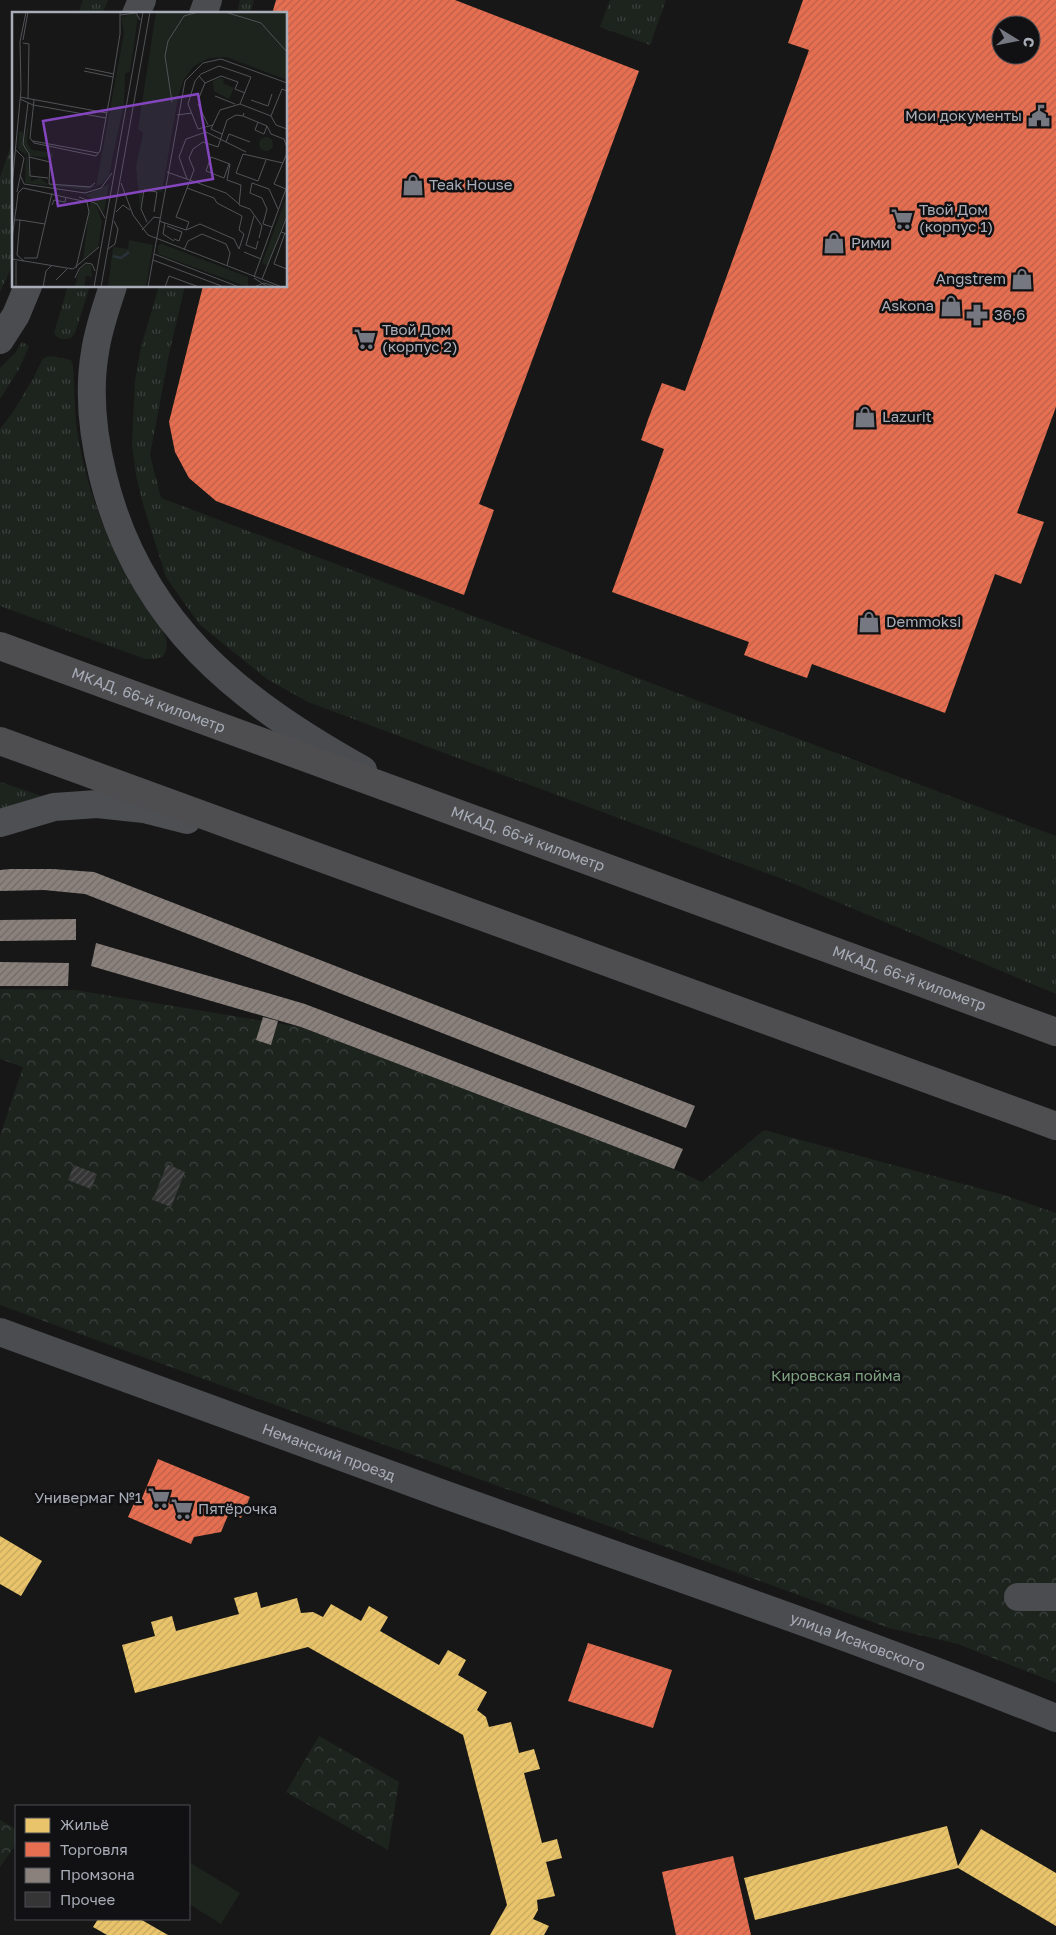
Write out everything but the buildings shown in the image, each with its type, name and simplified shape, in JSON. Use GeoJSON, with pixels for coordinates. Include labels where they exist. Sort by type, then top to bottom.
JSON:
{"type":"FeatureCollection","features":[{"type":"Feature","properties":{"kind":"highway","name":"МКАД, 66-й километр"},"geometry":{"type":"LineString","coordinates":[[0,646],[1056,1032]]}},
{"type":"Feature","properties":{"kind":"highway"},"geometry":{"type":"LineString","coordinates":[[0,740],[1056,1126]]}},
{"type":"Feature","properties":{"kind":"main road"},"geometry":{"type":"LineString","coordinates":[[0,823],[54,807],[97,804],[144,809],[297,849]]}},
{"type":"Feature","properties":{"kind":"street"},"geometry":{"type":"LineString","coordinates":[[137,12],[142,0]]}},
{"type":"Feature","properties":{"kind":"street"},"geometry":{"type":"LineString","coordinates":[[204,12],[208,0]]}},
{"type":"Feature","properties":{"kind":"street"},"geometry":{"type":"LineString","coordinates":[[0,340],[16,315],[27,288]]}},
{"type":"Feature","properties":{"kind":"street"},"geometry":{"type":"LineString","coordinates":[[112,288],[95,353],[92,391],[93,428],[99,462],[115,516],[146,583],[181,633],[235,687],[321,747],[411,796]]}},
{"type":"Feature","properties":{"kind":"street","name":"Неманский проезд"},"geometry":{"type":"LineString","coordinates":[[0,1332],[658,1571]]}},
{"type":"Feature","properties":{"kind":"street","name":"улица Исаковского"},"geometry":{"type":"LineString","coordinates":[[658,1571],[882,1650],[1056,1718]]}},
{"type":"Feature","properties":{"kind":"street"},"geometry":{"type":"LineString","coordinates":[[1018,1597],[1056,1597]]}},
{"type":"Feature","properties":{"kind":"green space"},"geometry":{"type":"Polygon","coordinates":[[[83,0],[108,0],[103,12],[79,12],[83,0]]]}},
{"type":"Feature","properties":{"kind":"green space"},"geometry":{"type":"Polygon","coordinates":[[[240,0],[254,0],[251,12],[237,12],[240,0]]]}},
{"type":"Feature","properties":{"kind":"green space"},"geometry":{"type":"Polygon","coordinates":[[[610,0],[666,0],[650,45],[600,27],[610,0]]]}},
{"type":"Feature","properties":{"kind":"green space"},"geometry":{"type":"Polygon","coordinates":[[[12,143],[12,266],[0,292],[0,177],[12,143]]]}},
{"type":"Feature","properties":{"kind":"green space"},"geometry":{"type":"Polygon","coordinates":[[[67,288],[89,288],[75,333],[71,338],[63,339],[54,333],[67,288]]]}},
{"type":"Feature","properties":{"kind":"green space"},"geometry":{"type":"Polygon","coordinates":[[[158,288],[185,288],[169,354],[150,455],[161,498],[1056,836],[1056,994],[785,880],[308,702],[267,679],[200,625],[166,577],[143,504],[136,475],[132,445],[135,381],[141,347],[158,288]]]}},
{"type":"Feature","properties":{"kind":"green space"},"geometry":{"type":"Polygon","coordinates":[[[22,342],[29,346],[19,369],[0,399],[0,368],[16,352],[22,342]]]}},
{"type":"Feature","properties":{"kind":"green space"},"geometry":{"type":"Polygon","coordinates":[[[51,356],[71,360],[73,365],[77,430],[91,490],[123,571],[164,634],[167,646],[163,657],[145,659],[0,606],[0,429],[13,412],[42,360],[51,356]]]}},
{"type":"Feature","properties":{"kind":"green space"},"geometry":{"type":"Polygon","coordinates":[[[0,782],[42,796],[0,809],[0,782]]]}},
{"type":"Feature","properties":{"kind":"green space","name":"Кировская пойма"},"geometry":{"type":"Polygon","coordinates":[[[0,989],[75,990],[301,1027],[674,1169],[702,1182],[764,1130],[1004,1195],[1056,1213],[1056,1683],[958,1644],[889,1628],[0,1305],[0,1136],[23,1067],[0,1059],[0,989]]]}},
{"type":"Feature","properties":{"kind":"green space"},"geometry":{"type":"Polygon","coordinates":[[[319,1736],[399,1782],[388,1850],[286,1792],[319,1736]]]}},
{"type":"Feature","properties":{"kind":"green space"},"geometry":{"type":"Polygon","coordinates":[[[0,1820],[15,1828],[15,1845],[0,1867],[0,1820]]]}},
{"type":"Feature","properties":{"kind":"green space"},"geometry":{"type":"Polygon","coordinates":[[[190,1863],[240,1893],[221,1924],[190,1905],[190,1863]]]}},
{"type":"Feature","properties":{"kind":"place","name":"Мои документы"},"geometry":{"type":"Point","coordinates":[1039,116]}},
{"type":"Feature","properties":{"kind":"place","name":"Teak House"},"geometry":{"type":"Point","coordinates":[413,185]}},
{"type":"Feature","properties":{"kind":"place","name":"Твой Дом (корпус 1)"},"geometry":{"type":"Point","coordinates":[902,219]}},
{"type":"Feature","properties":{"kind":"place","name":"Рими"},"geometry":{"type":"Point","coordinates":[834,243]}},
{"type":"Feature","properties":{"kind":"place","name":"Angstrem"},"geometry":{"type":"Point","coordinates":[1022,279]}},
{"type":"Feature","properties":{"kind":"place","name":"Askona"},"geometry":{"type":"Point","coordinates":[951,306]}},
{"type":"Feature","properties":{"kind":"place","name":"36,6"},"geometry":{"type":"Point","coordinates":[977,315]}},
{"type":"Feature","properties":{"kind":"place","name":"Твой Дом (корпус 2)"},"geometry":{"type":"Point","coordinates":[365,339]}},
{"type":"Feature","properties":{"kind":"place","name":"Lazurit"},"geometry":{"type":"Point","coordinates":[865,417]}},
{"type":"Feature","properties":{"kind":"place","name":"Demmoksi"},"geometry":{"type":"Point","coordinates":[869,622]}},
{"type":"Feature","properties":{"kind":"place","name":"Универмаг №1"},"geometry":{"type":"Point","coordinates":[159,1498]}},
{"type":"Feature","properties":{"kind":"place","name":"Пятёрочка"},"geometry":{"type":"Point","coordinates":[182,1509]}}]}
